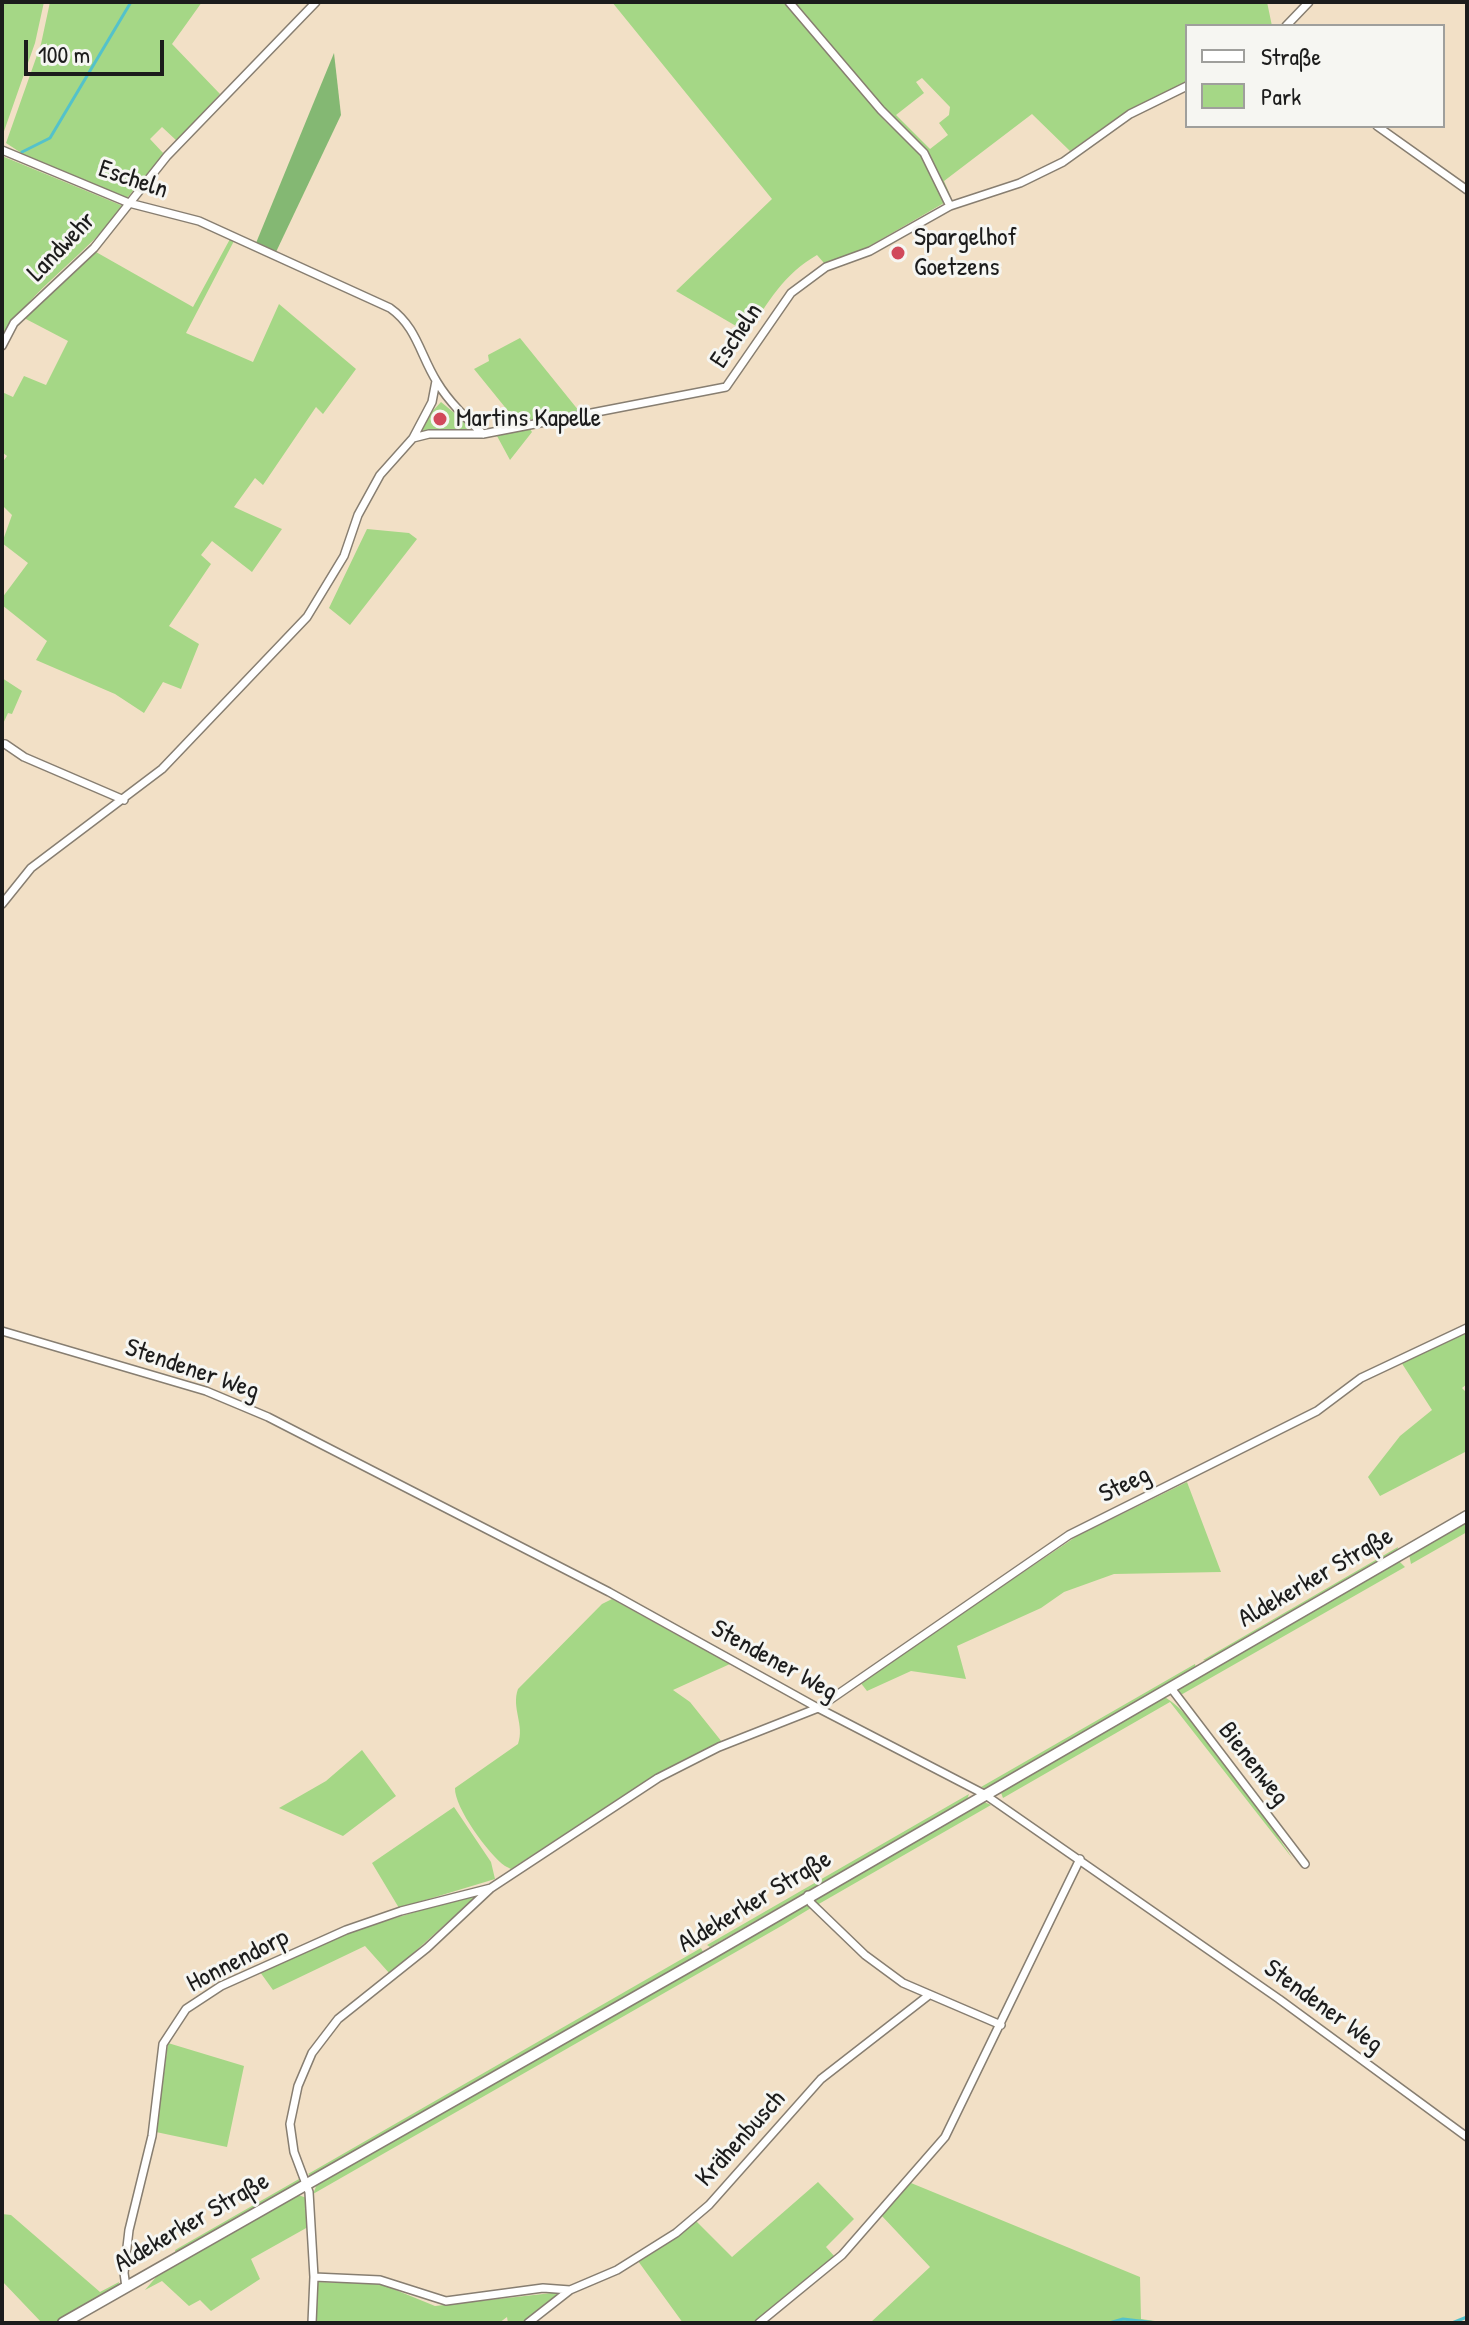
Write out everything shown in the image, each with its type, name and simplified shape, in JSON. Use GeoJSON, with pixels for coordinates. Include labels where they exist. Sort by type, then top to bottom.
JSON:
{"type":"FeatureCollection","features":[{"type":"Feature","properties":{"kind":"street","name":"Landwehr"},"geometry":{"type":"LineString","coordinates":[[2,346],[14,323],[94,248],[167,156],[316,2]]}},
{"type":"Feature","properties":{"kind":"street"},"geometry":{"type":"LineString","coordinates":[[789,2],[881,110],[924,153],[950,206]]}},
{"type":"Feature","properties":{"kind":"street"},"geometry":{"type":"LineString","coordinates":[[1288,24],[1309,2]]}},
{"type":"Feature","properties":{"kind":"street","name":"Escheln"},"geometry":{"type":"LineString","coordinates":[[413,438],[429,434],[483,434],[726,387],[791,293],[826,267],[870,251],[950,206],[1020,183],[1063,162],[1130,114],[1185,87]]}},
{"type":"Feature","properties":{"kind":"street"},"geometry":{"type":"LineString","coordinates":[[1380,128],[1467,190]]}},
{"type":"Feature","properties":{"kind":"street","name":"Escheln"},"geometry":{"type":"LineString","coordinates":[[2,150],[129,203],[199,221],[390,308],[408,321],[436,380],[453,406],[483,434]]}},
{"type":"Feature","properties":{"kind":"street"},"geometry":{"type":"LineString","coordinates":[[2,904],[31,868],[162,769],[307,617],[344,556],[358,515],[380,475],[413,438],[432,402],[436,380]]}},
{"type":"Feature","properties":{"kind":"street"},"geometry":{"type":"LineString","coordinates":[[5,744],[24,757],[124,800]]}},
{"type":"Feature","properties":{"kind":"street","name":"Steeg"},"geometry":{"type":"LineString","coordinates":[[818,1708],[1069,1535],[1317,1411],[1361,1378],[1467,1328]]}},
{"type":"Feature","properties":{"kind":"street","name":"Stendener Weg"},"geometry":{"type":"LineString","coordinates":[[2,1331],[206,1391],[268,1417],[609,1592],[818,1708],[984,1794],[1279,1999],[1467,2137]]}},
{"type":"Feature","properties":{"kind":"street","name":"Aldekerker Straße"},"geometry":{"type":"LineString","coordinates":[[63,2323],[711,1954],[808,1895],[1467,1516]]}},
{"type":"Feature","properties":{"kind":"street","name":"Bienenweg"},"geometry":{"type":"LineString","coordinates":[[1171,1688],[1305,1864]]}},
{"type":"Feature","properties":{"kind":"street","name":"Honnendorp"},"geometry":{"type":"LineString","coordinates":[[305,2184],[291,2141],[290,2124],[298,2086],[316,2046],[338,2019],[427,1948],[491,1888],[658,1778],[719,1747],[818,1708]]}},
{"type":"Feature","properties":{"kind":"street"},"geometry":{"type":"LineString","coordinates":[[759,2323],[842,2255],[945,2137],[1080,1859]]}},
{"type":"Feature","properties":{"kind":"street","name":"Honnendorp"},"geometry":{"type":"LineString","coordinates":[[126,2287],[124,2273],[129,2230],[152,2136],[163,2044],[186,2009],[221,1986],[346,1930],[401,1911],[491,1888]]}},
{"type":"Feature","properties":{"kind":"street"},"geometry":{"type":"LineString","coordinates":[[808,1895],[811,1903],[865,1955],[903,1983],[1001,2025]]}},
{"type":"Feature","properties":{"kind":"street","name":"Krähenbusch"},"geometry":{"type":"LineString","coordinates":[[528,2323],[570,2290],[617,2270],[676,2233],[709,2205],[821,2079],[929,1995]]}},
{"type":"Feature","properties":{"kind":"street"},"geometry":{"type":"LineString","coordinates":[[305,2184],[309,2192],[314,2277],[312,2323]]}},
{"type":"Feature","properties":{"kind":"street","name":"Krähenbusch"},"geometry":{"type":"LineString","coordinates":[[314,2277],[380,2280],[437,2301],[543,2288],[570,2290]]}},
{"type":"Feature","properties":{"kind":"green space"},"geometry":{"type":"Polygon","coordinates":[[[2,2],[44,2],[35,43],[2,137],[2,2]]]}},
{"type":"Feature","properties":{"kind":"green space"},"geometry":{"type":"Polygon","coordinates":[[[50,2],[202,2],[172,44],[220,94],[177,141],[162,127],[150,139],[164,154],[127,198],[32,160],[6,143],[41,44],[50,2]]]}},
{"type":"Feature","properties":{"kind":"green space"},"geometry":{"type":"Polygon","coordinates":[[[612,2],[785,2],[885,121],[922,155],[944,203],[866,248],[824,263],[817,255],[795,271],[778,290],[748,333],[676,291],[772,199],[612,2]]]}},
{"type":"Feature","properties":{"kind":"green space"},"geometry":{"type":"Polygon","coordinates":[[[794,2],[1267,2],[1272,24],[1185,24],[1185,82],[1129,110],[1070,151],[1032,114],[944,181],[951,197],[927,152],[883,108],[794,2]],[[922,78],[916,82],[924,93],[896,115],[930,149],[948,135],[939,123],[949,115],[950,107],[922,78]]]}},
{"type":"Feature","properties":{"kind":"green space"},"geometry":{"type":"Polygon","coordinates":[[[334,53],[341,115],[276,252],[256,243],[334,53]]]}},
{"type":"Feature","properties":{"kind":"green space"},"geometry":{"type":"Polygon","coordinates":[[[2,156],[123,206],[109,224],[28,303],[2,339],[2,156]]]}},
{"type":"Feature","properties":{"kind":"green space"},"geometry":{"type":"Polygon","coordinates":[[[230,239],[234,241],[186,333],[253,362],[279,304],[356,369],[323,414],[316,407],[263,485],[255,478],[234,507],[282,529],[252,572],[212,541],[201,555],[211,564],[169,626],[199,644],[181,689],[163,682],[144,713],[115,694],[36,660],[47,641],[2,605],[2,598],[28,563],[2,543],[12,515],[2,505],[2,463],[7,456],[2,452],[2,392],[13,397],[24,376],[46,385],[68,341],[24,318],[96,252],[193,307],[230,239]]]}},
{"type":"Feature","properties":{"kind":"green space"},"geometry":{"type":"Polygon","coordinates":[[[520,338],[579,411],[517,422],[474,369],[489,361],[488,355],[520,338]]]}},
{"type":"Feature","properties":{"kind":"green space"},"geometry":{"type":"Polygon","coordinates":[[[441,402],[463,420],[468,430],[421,432],[427,417],[441,402]]]}},
{"type":"Feature","properties":{"kind":"green space"},"geometry":{"type":"Polygon","coordinates":[[[530,429],[532,432],[510,460],[497,436],[530,429]]]}},
{"type":"Feature","properties":{"kind":"green space"},"geometry":{"type":"Polygon","coordinates":[[[367,529],[409,533],[417,539],[350,625],[329,608],[367,529]]]}},
{"type":"Feature","properties":{"kind":"green space"},"geometry":{"type":"Polygon","coordinates":[[[2,678],[22,691],[12,714],[8,713],[2,726],[2,678]]]}},
{"type":"Feature","properties":{"kind":"green space"},"geometry":{"type":"Polygon","coordinates":[[[1467,1333],[1467,1384],[1462,1388],[1467,1393],[1467,1451],[1380,1496],[1368,1477],[1400,1436],[1432,1410],[1401,1362],[1467,1333]]]}},
{"type":"Feature","properties":{"kind":"green space"},"geometry":{"type":"Polygon","coordinates":[[[1187,1482],[1221,1572],[1114,1574],[1064,1592],[1041,1608],[957,1646],[966,1679],[911,1671],[867,1691],[860,1682],[1077,1536],[1187,1482]]]}},
{"type":"Feature","properties":{"kind":"green space"},"geometry":{"type":"Polygon","coordinates":[[[1467,1520],[1467,1532],[1411,1564],[1409,1554],[1467,1520]]]}},
{"type":"Feature","properties":{"kind":"green space"},"geometry":{"type":"Polygon","coordinates":[[[1398,1547],[1397,1551],[1207,1661],[1203,1660],[1398,1547]]]}},
{"type":"Feature","properties":{"kind":"green space"},"geometry":{"type":"Polygon","coordinates":[[[1398,1560],[1405,1567],[1179,1696],[1178,1687],[1398,1560]]]}},
{"type":"Feature","properties":{"kind":"green space"},"geometry":{"type":"Polygon","coordinates":[[[612,1599],[730,1664],[673,1690],[690,1702],[722,1742],[654,1776],[511,1869],[498,1860],[474,1830],[460,1807],[455,1788],[518,1744],[518,1689],[602,1604],[612,1599]]]}},
{"type":"Feature","properties":{"kind":"green space"},"geometry":{"type":"Polygon","coordinates":[[[1195,1664],[1196,1668],[986,1789],[981,1787],[1195,1664]]]}},
{"type":"Feature","properties":{"kind":"green space"},"geometry":{"type":"Polygon","coordinates":[[[1163,1696],[1178,1707],[1196,1725],[1214,1747],[1296,1863],[1170,1702],[1003,1798],[1000,1790],[1163,1696]]]}},
{"type":"Feature","properties":{"kind":"green space"},"geometry":{"type":"Polygon","coordinates":[[[362,1750],[396,1796],[343,1836],[279,1808],[326,1781],[362,1750]]]}},
{"type":"Feature","properties":{"kind":"green space"},"geometry":{"type":"Polygon","coordinates":[[[969,1794],[967,1800],[710,1947],[707,1945],[969,1794]]]}},
{"type":"Feature","properties":{"kind":"green space"},"geometry":{"type":"Polygon","coordinates":[[[984,1802],[991,1805],[817,1905],[814,1900],[984,1802]]]}},
{"type":"Feature","properties":{"kind":"green space"},"geometry":{"type":"Polygon","coordinates":[[[454,1807],[491,1862],[495,1879],[399,1908],[372,1863],[454,1807]]]}},
{"type":"Feature","properties":{"kind":"green space"},"geometry":{"type":"Polygon","coordinates":[[[481,1892],[390,1974],[365,1946],[273,1990],[260,1972],[346,1933],[481,1892]]]}},
{"type":"Feature","properties":{"kind":"green space"},"geometry":{"type":"Polygon","coordinates":[[[808,1903],[811,1908],[783,1925],[313,2194],[317,2184],[808,1903]]]}},
{"type":"Feature","properties":{"kind":"green space"},"geometry":{"type":"Polygon","coordinates":[[[701,1948],[703,1952],[311,2176],[308,2174],[701,1948]]]}},
{"type":"Feature","properties":{"kind":"green space"},"geometry":{"type":"Polygon","coordinates":[[[168,2043],[244,2066],[227,2147],[156,2132],[168,2043]]]}},
{"type":"Feature","properties":{"kind":"green space"},"geometry":{"type":"Polygon","coordinates":[[[299,2179],[299,2183],[176,2254],[175,2250],[299,2179]]]}},
{"type":"Feature","properties":{"kind":"green space"},"geometry":{"type":"Polygon","coordinates":[[[818,2182],[854,2219],[826,2247],[835,2257],[755,2323],[683,2323],[638,2261],[696,2221],[732,2257],[818,2182]]]}},
{"type":"Feature","properties":{"kind":"green space"},"geometry":{"type":"Polygon","coordinates":[[[911,2183],[1140,2277],[1141,2319],[1169,2323],[870,2323],[930,2267],[881,2215],[911,2183]]]}},
{"type":"Feature","properties":{"kind":"green space"},"geometry":{"type":"Polygon","coordinates":[[[298,2195],[307,2198],[308,2227],[251,2259],[260,2279],[211,2311],[200,2300],[189,2306],[162,2281],[145,2290],[157,2276],[298,2195]]]}},
{"type":"Feature","properties":{"kind":"green space"},"geometry":{"type":"Polygon","coordinates":[[[2,2214],[11,2215],[100,2292],[119,2282],[118,2287],[56,2323],[42,2323],[2,2281],[2,2214]]]}},
{"type":"Feature","properties":{"kind":"green space"},"geometry":{"type":"Polygon","coordinates":[[[317,2282],[381,2284],[435,2306],[561,2292],[521,2323],[508,2323],[507,2317],[499,2323],[316,2323],[317,2282]]]}},
{"type":"Feature","properties":{"kind":"waterway"},"geometry":{"type":"LineString","coordinates":[[22,152],[50,138],[131,2]]}},
{"type":"Feature","properties":{"kind":"waterway"},"geometry":{"type":"LineString","coordinates":[[1452,2323],[1467,2317]]}},
{"type":"Feature","properties":{"kind":"waterway"},"geometry":{"type":"LineString","coordinates":[[1109,2323],[1123,2319],[1157,2323]]}},
{"type":"Feature","properties":{"kind":"place","name":"Spargelhof Goetzens"},"geometry":{"type":"Point","coordinates":[898,253]}},
{"type":"Feature","properties":{"kind":"place","name":"Martins Kapelle"},"geometry":{"type":"Point","coordinates":[440,419]}}]}
